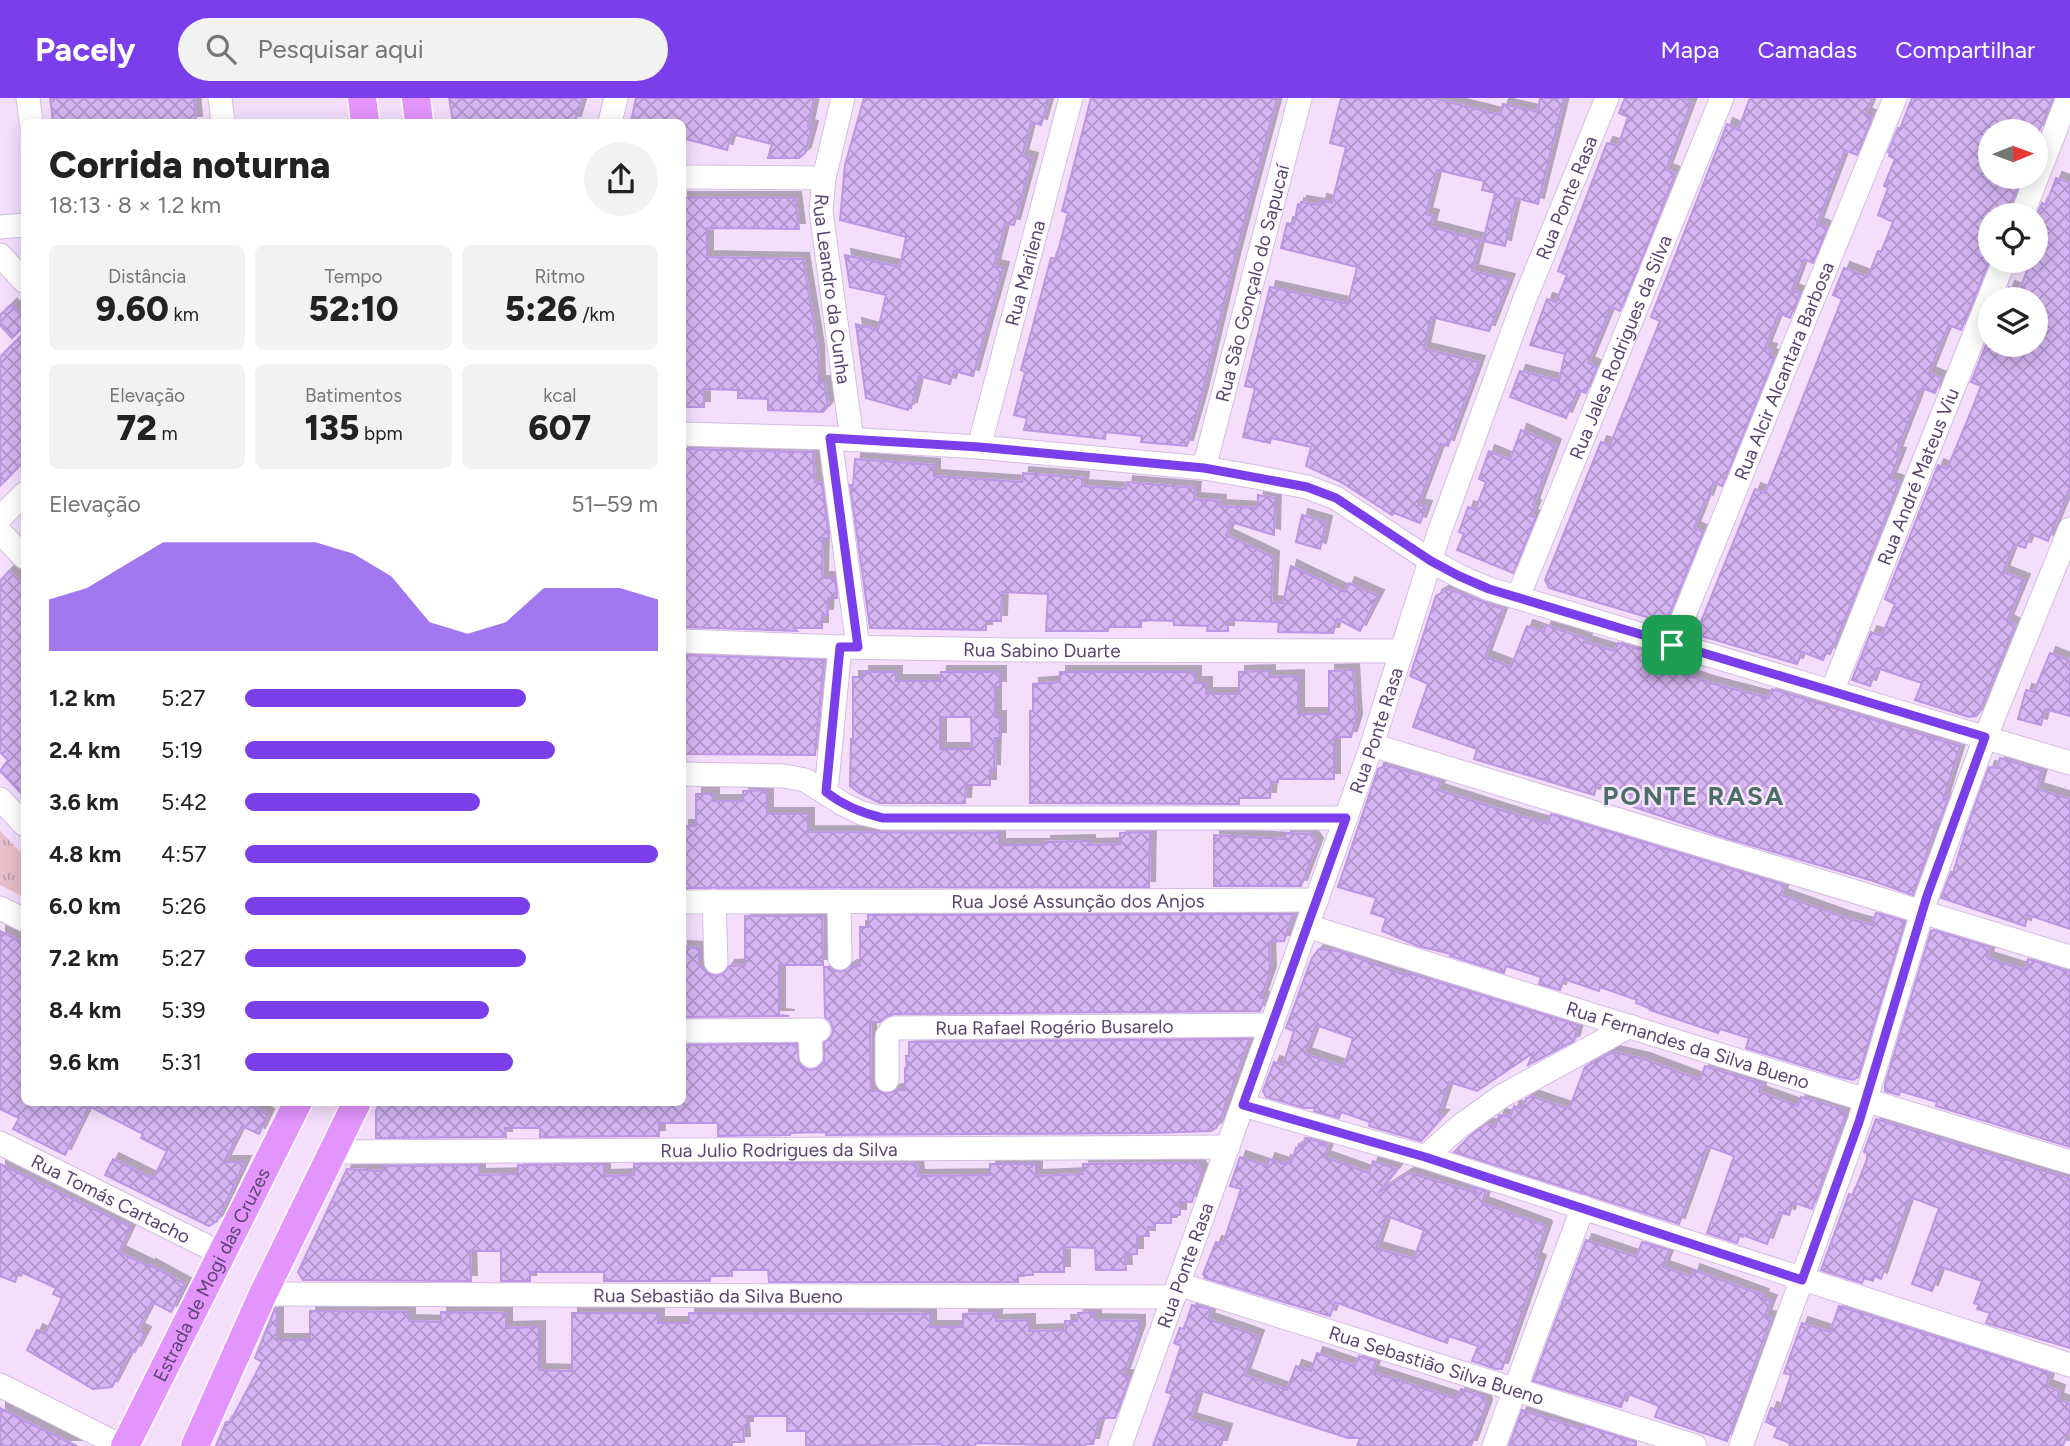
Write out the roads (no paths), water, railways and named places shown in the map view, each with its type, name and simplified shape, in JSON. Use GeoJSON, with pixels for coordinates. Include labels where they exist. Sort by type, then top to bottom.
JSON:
{"type":"FeatureCollection","features":[{"type":"Feature","properties":{"kind":"main road"},"geometry":{"type":"LineString","coordinates":[[362,98],[365,119]]}},
{"type":"Feature","properties":{"kind":"main road"},"geometry":{"type":"LineString","coordinates":[[416,98],[419,119]]}},
{"type":"Feature","properties":{"kind":"main road","name":"Estrada de Mogi das Cruzes"},"geometry":{"type":"LineString","coordinates":[[123,1446],[296,1106]]}},
{"type":"Feature","properties":{"kind":"main road"},"geometry":{"type":"LineString","coordinates":[[195,1446],[263,1294],[355,1106]]}},
{"type":"Feature","properties":{"kind":"street"},"geometry":{"type":"LineString","coordinates":[[28,98],[31,119]]}},
{"type":"Feature","properties":{"kind":"street"},"geometry":{"type":"LineString","coordinates":[[220,98],[223,119]]}},
{"type":"Feature","properties":{"kind":"street"},"geometry":{"type":"LineString","coordinates":[[611,119],[616,98]]}},
{"type":"Feature","properties":{"kind":"street","name":"Rua Leandro da Cunha"},"geometry":{"type":"LineString","coordinates":[[826,792],[849,647],[841,439],[821,211],[824,178],[843,98]]}},
{"type":"Feature","properties":{"kind":"street","name":"Rua Marilena"},"geometry":{"type":"LineString","coordinates":[[979,447],[1071,98]]}},
{"type":"Feature","properties":{"kind":"street","name":"Rua São Gonçalo do Sapucaí"},"geometry":{"type":"LineString","coordinates":[[1204,468],[1300,98]]}},
{"type":"Feature","properties":{"kind":"street","name":"Rua Ponte Rasa"},"geometry":{"type":"LineString","coordinates":[[1120,1446],[1372,745],[1431,561],[1524,301],[1607,98]]}},
{"type":"Feature","properties":{"kind":"street","name":"Rua Jales Rodrigues da Silva"},"geometry":{"type":"LineString","coordinates":[[1518,597],[1722,98]]}},
{"type":"Feature","properties":{"kind":"street","name":"Rua Alcir Alcantara Barbosa"},"geometry":{"type":"LineString","coordinates":[[1672,645],[1895,98]]}},
{"type":"Feature","properties":{"kind":"street"},"geometry":{"type":"LineString","coordinates":[[2027,203],[2068,98]]}},
{"type":"Feature","properties":{"kind":"street"},"geometry":{"type":"LineString","coordinates":[[686,177],[824,178]]}},
{"type":"Feature","properties":{"kind":"street"},"geometry":{"type":"LineString","coordinates":[[0,227],[21,225]]}},
{"type":"Feature","properties":{"kind":"street"},"geometry":{"type":"LineString","coordinates":[[0,255],[21,275]]}},
{"type":"Feature","properties":{"kind":"street","name":"Rua André Mateus Viu"},"geometry":{"type":"LineString","coordinates":[[1832,691],[1999,273]]}},
{"type":"Feature","properties":{"kind":"street"},"geometry":{"type":"LineString","coordinates":[[686,434],[979,447],[1204,468],[1307,487],[1336,498],[1431,561],[1479,585],[2070,763]]}},
{"type":"Feature","properties":{"kind":"street"},"geometry":{"type":"LineString","coordinates":[[0,518],[21,497]]}},
{"type":"Feature","properties":{"kind":"street"},"geometry":{"type":"LineString","coordinates":[[1741,1446],[1866,1101],[1923,912],[1985,737],[2070,529]]}},
{"type":"Feature","properties":{"kind":"street"},"geometry":{"type":"LineString","coordinates":[[0,532],[21,554]]}},
{"type":"Feature","properties":{"kind":"street","name":"Rua Sabino Duarte"},"geometry":{"type":"LineString","coordinates":[[686,641],[1014,650],[1402,651]]}},
{"type":"Feature","properties":{"kind":"street"},"geometry":{"type":"LineString","coordinates":[[1372,745],[2070,957]]}},
{"type":"Feature","properties":{"kind":"street"},"geometry":{"type":"LineString","coordinates":[[686,774],[784,776],[806,780],[842,804],[861,813],[883,818],[1346,818]]}},
{"type":"Feature","properties":{"kind":"street"},"geometry":{"type":"LineString","coordinates":[[0,799],[21,821]]}},
{"type":"Feature","properties":{"kind":"street","name":"Rua José Assunção dos Anjos"},"geometry":{"type":"LineString","coordinates":[[686,902],[1317,900]]}},
{"type":"Feature","properties":{"kind":"street"},"geometry":{"type":"LineString","coordinates":[[715,901],[716,962]]}},
{"type":"Feature","properties":{"kind":"street"},"geometry":{"type":"LineString","coordinates":[[839,901],[840,958]]}},
{"type":"Feature","properties":{"kind":"street"},"geometry":{"type":"LineString","coordinates":[[0,908],[21,918]]}},
{"type":"Feature","properties":{"kind":"street","name":"Rua Fernandes da Silva Bueno"},"geometry":{"type":"LineString","coordinates":[[1307,926],[2070,1162]]}},
{"type":"Feature","properties":{"kind":"street","name":"Rua Rafael Rogério Busarelo"},"geometry":{"type":"LineString","coordinates":[[887,1080],[887,1036],[895,1028],[1272,1025]]}},
{"type":"Feature","properties":{"kind":"street"},"geometry":{"type":"LineString","coordinates":[[1425,1157],[1460,1126],[1502,1096],[1630,1026]]}},
{"type":"Feature","properties":{"kind":"street"},"geometry":{"type":"LineString","coordinates":[[686,1031],[815,1030],[811,1055]]}},
{"type":"Feature","properties":{"kind":"street"},"geometry":{"type":"LineString","coordinates":[[1243,1105],[1425,1157],[2070,1365]]}},
{"type":"Feature","properties":{"kind":"street","name":"Rua Tomás Cartacho"},"geometry":{"type":"LineString","coordinates":[[0,1143],[222,1254]]}},
{"type":"Feature","properties":{"kind":"street","name":"Rua Julio Rodrigues da Silva"},"geometry":{"type":"LineString","coordinates":[[332,1152],[1227,1147]]}},
{"type":"Feature","properties":{"kind":"street"},"geometry":{"type":"LineString","coordinates":[[1494,1446],[1583,1207]]}},
{"type":"Feature","properties":{"kind":"street","name":"Rua Sebastião da Silva Bueno"},"geometry":{"type":"LineString","coordinates":[[263,1294],[1176,1291]]}},
{"type":"Feature","properties":{"kind":"street","name":"Rua Sebastião Silva Bueno"},"geometry":{"type":"LineString","coordinates":[[1176,1291],[1515,1389],[1695,1446]]}},
{"type":"Feature","properties":{"kind":"street"},"geometry":{"type":"LineString","coordinates":[[0,1385],[123,1446]]}},
{"type":"Feature","properties":{"kind":"district","name":"PONTE RASA"},"geometry":{"type":"Point","coordinates":[1694,796]}}]}
